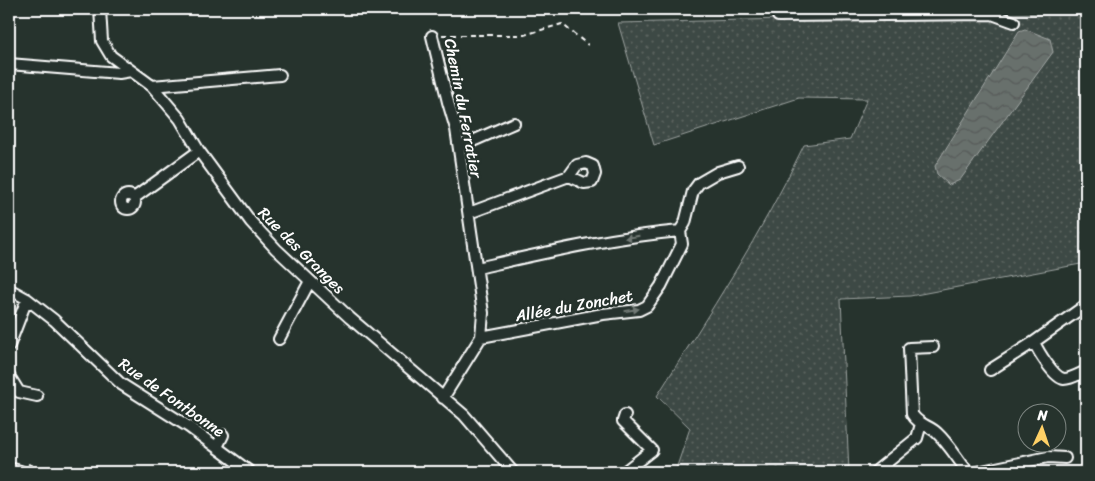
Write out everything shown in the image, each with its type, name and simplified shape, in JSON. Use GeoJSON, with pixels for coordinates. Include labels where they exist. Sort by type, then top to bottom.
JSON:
{"type":"FeatureCollection","features":[{"type":"Feature","properties":{"kind":"main road"},"geometry":{"type":"LineString","coordinates":[[9,469],[23,468]]}},
{"type":"Feature","properties":{"kind":"street","name":"Rue des Granges"},"geometry":{"type":"LineString","coordinates":[[100,9],[102,41],[111,56],[152,86],[180,119],[251,222],[276,249],[350,318],[464,415],[513,472]]}},
{"type":"Feature","properties":{"kind":"street"},"geometry":{"type":"LineString","coordinates":[[778,9],[778,16],[992,14],[1014,22]]}},
{"type":"Feature","properties":{"kind":"street","name":"Chemin du Ferratier"},"geometry":{"type":"LineString","coordinates":[[432,36],[456,128],[483,314],[481,337],[443,398]]}},
{"type":"Feature","properties":{"kind":"street"},"geometry":{"type":"LineString","coordinates":[[9,64],[119,74],[131,71]]}},
{"type":"Feature","properties":{"kind":"street"},"geometry":{"type":"LineString","coordinates":[[152,86],[280,75]]}},
{"type":"Feature","properties":{"kind":"street"},"geometry":{"type":"LineString","coordinates":[[459,147],[514,123]]}},
{"type":"Feature","properties":{"kind":"street"},"geometry":{"type":"LineString","coordinates":[[134,198],[200,150]]}},
{"type":"Feature","properties":{"kind":"street","name":"Allée du Zonchet"},"geometry":{"type":"LineString","coordinates":[[481,337],[603,314],[639,310],[647,306],[661,286],[682,244],[680,231],[693,191],[699,183],[718,172],[738,166]]}},
{"type":"Feature","properties":{"kind":"street"},"geometry":{"type":"LineString","coordinates":[[469,213],[569,176]]}},
{"type":"Feature","properties":{"kind":"street"},"geometry":{"type":"LineString","coordinates":[[477,268],[575,247],[650,234],[680,231]]}},
{"type":"Feature","properties":{"kind":"street"},"geometry":{"type":"LineString","coordinates":[[279,338],[310,281]]}},
{"type":"Feature","properties":{"kind":"street","name":"Rue de Fontbonne"},"geometry":{"type":"LineString","coordinates":[[9,289],[27,299],[54,320],[121,384],[250,472]]}},
{"type":"Feature","properties":{"kind":"street"},"geometry":{"type":"LineString","coordinates":[[9,346],[27,299]]}},
{"type":"Feature","properties":{"kind":"street"},"geometry":{"type":"LineString","coordinates":[[990,370],[1035,345],[1086,305]]}},
{"type":"Feature","properties":{"kind":"street"},"geometry":{"type":"LineString","coordinates":[[1035,345],[1054,374],[1060,378],[1070,378],[1086,371]]}},
{"type":"Feature","properties":{"kind":"street"},"geometry":{"type":"LineString","coordinates":[[933,347],[910,348],[912,414],[915,420],[939,435],[968,472]]}},
{"type":"Feature","properties":{"kind":"street"},"geometry":{"type":"LineString","coordinates":[[9,376],[19,392],[37,396]]}},
{"type":"Feature","properties":{"kind":"street"},"geometry":{"type":"LineString","coordinates":[[624,472],[652,450],[623,421],[625,415]]}},
{"type":"Feature","properties":{"kind":"street"},"geometry":{"type":"LineString","coordinates":[[875,472],[917,438],[921,424]]}},
{"type":"Feature","properties":{"kind":"street"},"geometry":{"type":"LineString","coordinates":[[216,447],[223,435]]}},
{"type":"Feature","properties":{"kind":"street"},"geometry":{"type":"LineString","coordinates":[[977,472],[1048,457],[1065,458]]}},
{"type":"Feature","properties":{"kind":"path","name":"Chemin du Ferratier"},"geometry":{"type":"LineString","coordinates":[[432,36],[524,35],[562,24],[588,45]]}},
{"type":"Feature","properties":{"kind":"path"},"geometry":{"type":"LineString","coordinates":[[23,468],[53,472]]}},
{"type":"Feature","properties":{"kind":"shaded area"},"geometry":{"type":"Polygon","coordinates":[[[1086,12],[1086,263],[910,296],[841,299],[849,472],[730,472],[718,470],[715,472],[675,472],[690,428],[657,396],[753,241],[804,145],[850,139],[867,99],[799,98],[654,145],[618,23],[1086,12]]]}},
{"type":"Feature","properties":{"kind":"water"},"geometry":{"type":"Polygon","coordinates":[[[1025,29],[1050,39],[1053,52],[960,180],[949,185],[937,174],[935,166],[1019,31],[1025,29]]]}}]}
